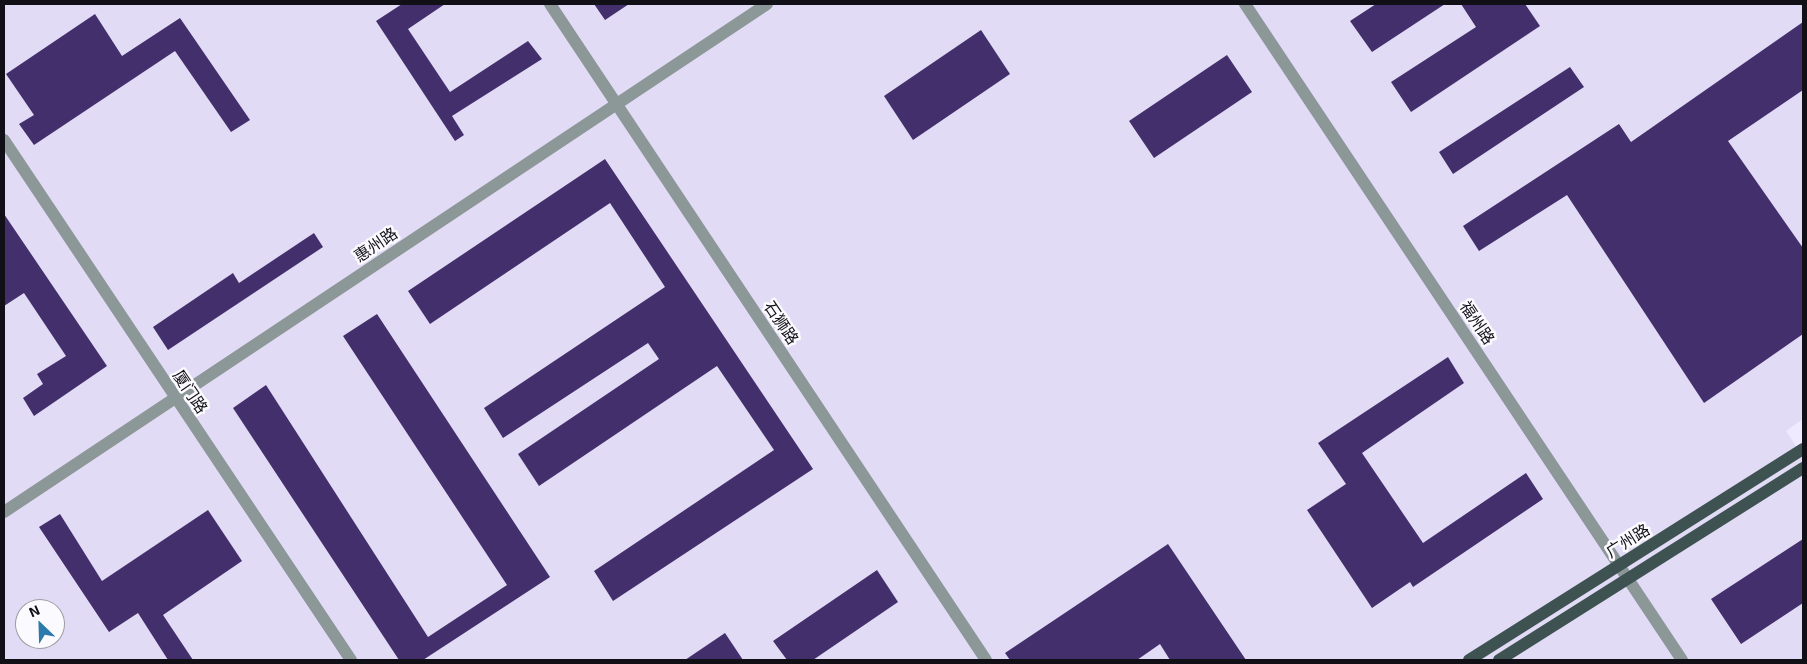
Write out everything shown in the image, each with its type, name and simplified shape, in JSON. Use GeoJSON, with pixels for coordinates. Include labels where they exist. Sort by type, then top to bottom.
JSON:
{"type":"FeatureCollection","features":[{"type":"Feature","properties":{"kind":"main road","name":"广州路"},"geometry":{"type":"LineString","coordinates":[[1470,660],[1803,449]]}},
{"type":"Feature","properties":{"kind":"main road","name":"广州路"},"geometry":{"type":"LineString","coordinates":[[1499,660],[1803,468]]}},
{"type":"Feature","properties":{"kind":"street","name":"石狮路"},"geometry":{"type":"LineString","coordinates":[[550,4],[986,660]]}},
{"type":"Feature","properties":{"kind":"street","name":"惠州路"},"geometry":{"type":"LineString","coordinates":[[4,512],[767,4]]}},
{"type":"Feature","properties":{"kind":"street","name":"福州路"},"geometry":{"type":"LineString","coordinates":[[1245,4],[1682,660]]}},
{"type":"Feature","properties":{"kind":"street","name":"厦门路"},"geometry":{"type":"LineString","coordinates":[[4,140],[351,660]]}},
{"type":"Feature","properties":{"kind":"shaded area"},"geometry":{"type":"Polygon","coordinates":[[[4,4],[1803,4],[1803,419],[1786,431],[1803,457],[1803,660],[4,660],[4,4]]]}},
{"type":"Feature","properties":{"kind":"building"},"geometry":{"type":"Polygon","coordinates":[[[402,4],[445,4],[408,29],[450,92],[528,41],[542,59],[452,116],[464,135],[455,141],[376,21],[402,4]]]}},
{"type":"Feature","properties":{"kind":"building"},"geometry":{"type":"Polygon","coordinates":[[[594,4],[629,4],[605,20],[594,4]]]}},
{"type":"Feature","properties":{"kind":"building"},"geometry":{"type":"Polygon","coordinates":[[[1376,4],[1445,4],[1372,52],[1350,21],[1376,4]]]}},
{"type":"Feature","properties":{"kind":"building"},"geometry":{"type":"Polygon","coordinates":[[[1461,4],[1525,4],[1540,26],[1411,112],[1391,82],[1476,27],[1461,4]]]}},
{"type":"Feature","properties":{"kind":"building"},"geometry":{"type":"Polygon","coordinates":[[[95,14],[122,56],[180,18],[250,120],[231,132],[175,51],[34,145],[19,124],[34,115],[6,74],[95,14]]]}},
{"type":"Feature","properties":{"kind":"building"},"geometry":{"type":"Polygon","coordinates":[[[1803,22],[1803,90],[1728,141],[1803,248],[1803,334],[1704,403],[1567,195],[1479,251],[1463,226],[1619,124],[1631,142],[1803,22]]]}},
{"type":"Feature","properties":{"kind":"building"},"geometry":{"type":"Polygon","coordinates":[[[981,30],[1010,74],[913,140],[884,96],[981,30]]]}},
{"type":"Feature","properties":{"kind":"building"},"geometry":{"type":"Polygon","coordinates":[[[1227,55],[1252,92],[1154,158],[1129,121],[1227,55]]]}},
{"type":"Feature","properties":{"kind":"building"},"geometry":{"type":"Polygon","coordinates":[[[1570,67],[1584,87],[1453,174],[1439,152],[1570,67]]]}},
{"type":"Feature","properties":{"kind":"building"},"geometry":{"type":"Polygon","coordinates":[[[605,159],[813,469],[613,601],[594,571],[774,450],[717,366],[539,486],[518,454],[659,359],[648,343],[503,438],[484,408],[665,287],[610,203],[430,324],[408,291],[605,159]]]}},
{"type":"Feature","properties":{"kind":"building"},"geometry":{"type":"Polygon","coordinates":[[[4,214],[107,366],[34,416],[23,398],[43,384],[37,374],[66,356],[24,293],[4,306],[4,214]]]}},
{"type":"Feature","properties":{"kind":"building"},"geometry":{"type":"Polygon","coordinates":[[[314,233],[323,247],[168,350],[153,327],[233,273],[239,283],[314,233]]]}},
{"type":"Feature","properties":{"kind":"building"},"geometry":{"type":"Polygon","coordinates":[[[377,314],[550,577],[423,660],[399,660],[233,408],[266,385],[428,637],[507,585],[343,336],[377,314]]]}},
{"type":"Feature","properties":{"kind":"building"},"geometry":{"type":"Polygon","coordinates":[[[1448,357],[1464,383],[1362,453],[1423,543],[1526,473],[1543,499],[1413,587],[1410,582],[1372,608],[1307,510],[1346,484],[1318,443],[1448,357]]]}},
{"type":"Feature","properties":{"kind":"building"},"geometry":{"type":"Polygon","coordinates":[[[208,510],[242,561],[163,615],[193,660],[168,660],[138,613],[109,632],[39,527],[60,514],[102,581],[208,510]]]}},
{"type":"Feature","properties":{"kind":"building"},"geometry":{"type":"Polygon","coordinates":[[[1803,539],[1803,603],[1741,644],[1711,599],[1803,539]]]}},
{"type":"Feature","properties":{"kind":"building"},"geometry":{"type":"Polygon","coordinates":[[[1168,544],[1246,660],[1170,660],[1160,644],[1137,660],[1010,660],[1005,653],[1168,544]]]}},
{"type":"Feature","properties":{"kind":"building"},"geometry":{"type":"Polygon","coordinates":[[[877,570],[898,602],[813,660],[787,660],[773,641],[877,570]]]}},
{"type":"Feature","properties":{"kind":"building"},"geometry":{"type":"Polygon","coordinates":[[[725,633],[743,660],[685,660],[725,633]]]}}]}
